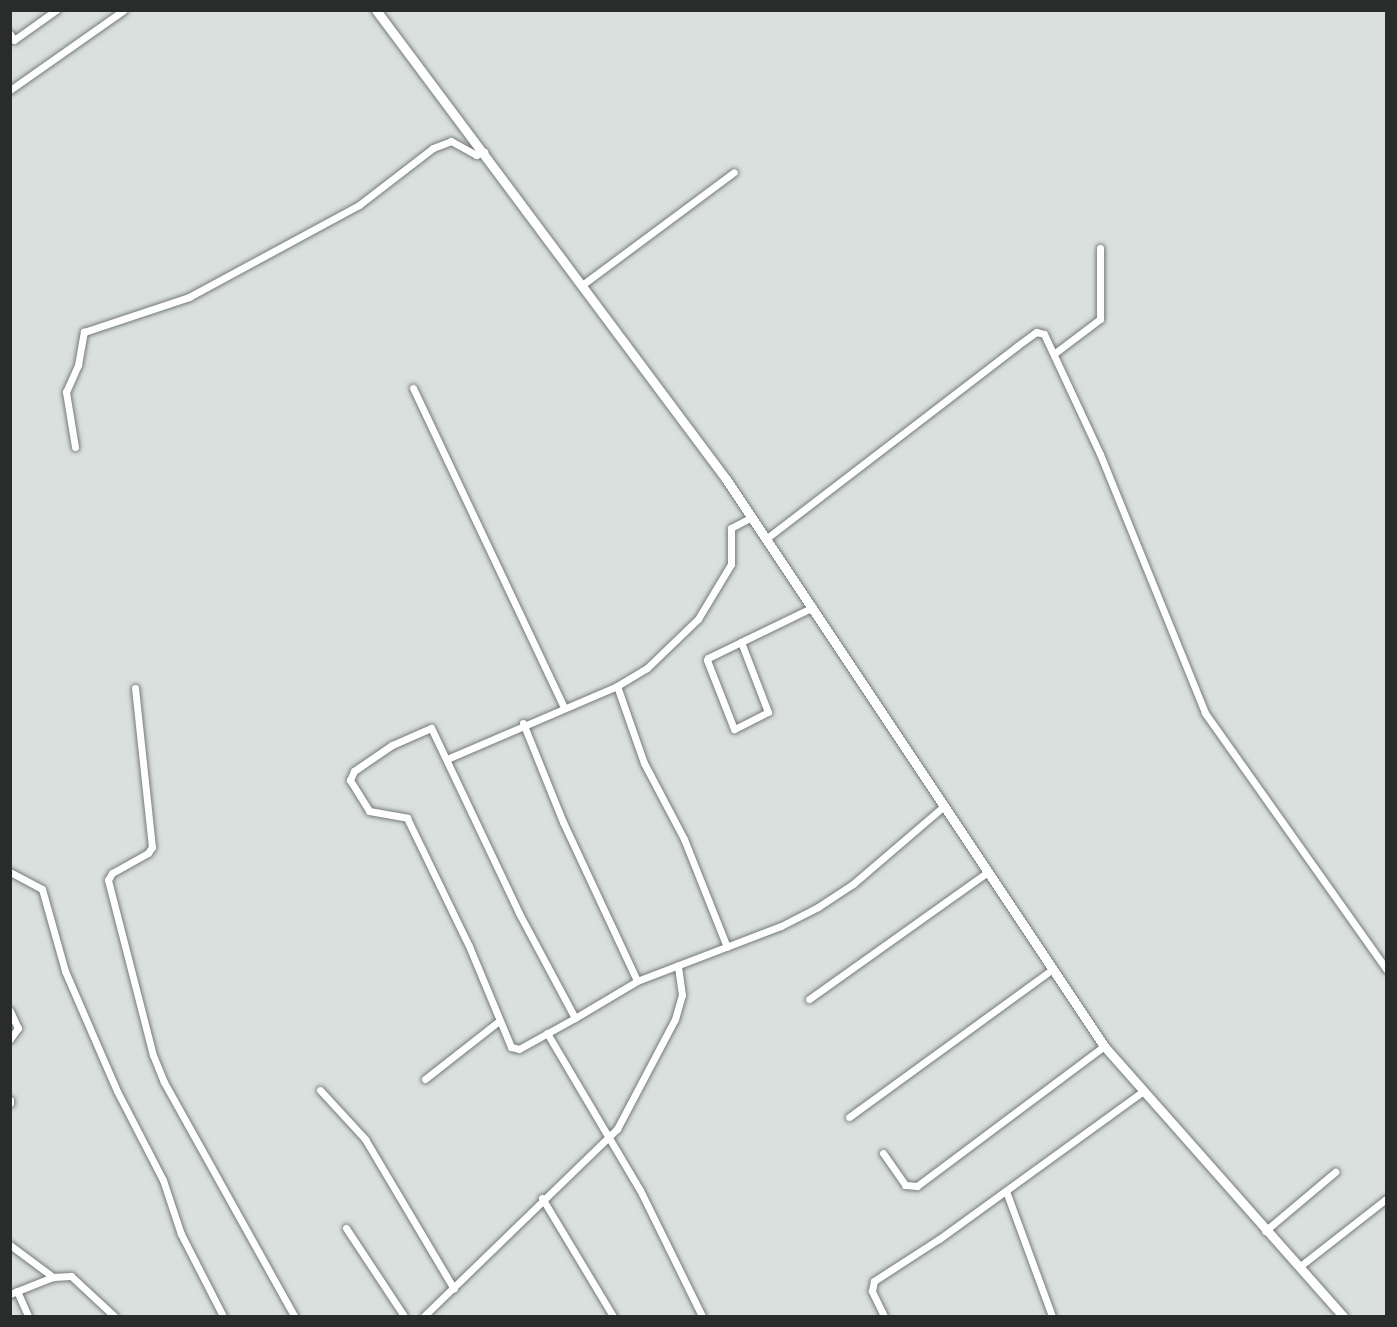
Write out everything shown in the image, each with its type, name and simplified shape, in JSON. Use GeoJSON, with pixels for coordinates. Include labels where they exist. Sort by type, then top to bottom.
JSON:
{"type":"FeatureCollection","features":[{"type":"Feature","properties":{"kind":"street"},"geometry":{"type":"LineString","coordinates":[[12,39],[56,10]]}},
{"type":"Feature","properties":{"kind":"street"},"geometry":{"type":"LineString","coordinates":[[10,90],[124,10]]}},
{"type":"Feature","properties":{"kind":"street"},"geometry":{"type":"LineString","coordinates":[[376,10],[484,152],[767,538],[813,607],[867,696],[944,806],[1104,1046],[1142,1093],[1343,1317]]}},
{"type":"Feature","properties":{"kind":"street"},"geometry":{"type":"LineString","coordinates":[[75,447],[66,392],[78,365],[84,332],[189,297],[358,205],[433,148],[451,141],[476,155],[484,152]]}},
{"type":"Feature","properties":{"kind":"street"},"geometry":{"type":"LineString","coordinates":[[582,285],[734,172]]}},
{"type":"Feature","properties":{"kind":"street"},"geometry":{"type":"LineString","coordinates":[[1055,353],[1100,319],[1100,248]]}},
{"type":"Feature","properties":{"kind":"street"},"geometry":{"type":"LineString","coordinates":[[767,538],[1036,332],[1047,337],[1205,713],[1386,969]]}},
{"type":"Feature","properties":{"kind":"street"},"geometry":{"type":"LineString","coordinates":[[413,388],[564,707]]}},
{"type":"Feature","properties":{"kind":"street"},"geometry":{"type":"LineString","coordinates":[[447,759],[523,723],[617,686],[647,668],[690,629],[728,571],[733,555],[731,528],[752,517]]}},
{"type":"Feature","properties":{"kind":"street"},"geometry":{"type":"LineString","coordinates":[[741,642],[768,712],[734,729],[706,662],[741,642],[813,607]]}},
{"type":"Feature","properties":{"kind":"street"},"geometry":{"type":"LineString","coordinates":[[617,686],[644,763],[684,839],[727,947]]}},
{"type":"Feature","properties":{"kind":"street"},"geometry":{"type":"LineString","coordinates":[[135,688],[152,847],[148,854],[112,873],[108,879],[153,1055],[164,1082],[294,1317]]}},
{"type":"Feature","properties":{"kind":"street"},"geometry":{"type":"LineString","coordinates":[[523,723],[563,822],[637,981]]}},
{"type":"Feature","properties":{"kind":"street"},"geometry":{"type":"LineString","coordinates":[[575,1018],[519,913],[431,728],[392,746],[354,771],[350,780],[369,811],[407,818],[478,966],[499,1021],[514,1048],[519,1049],[575,1018],[637,981],[781,926],[853,885],[944,806]]}},
{"type":"Feature","properties":{"kind":"street"},"geometry":{"type":"LineString","coordinates":[[10,872],[42,889],[65,971],[117,1091],[163,1180],[181,1234],[223,1317]]}},
{"type":"Feature","properties":{"kind":"street"},"geometry":{"type":"LineString","coordinates":[[809,999],[988,872]]}},
{"type":"Feature","properties":{"kind":"street"},"geometry":{"type":"LineString","coordinates":[[424,1317],[542,1198],[609,1139],[675,1019],[682,995],[678,965]]}},
{"type":"Feature","properties":{"kind":"street"},"geometry":{"type":"LineString","coordinates":[[849,1116],[1052,970]]}},
{"type":"Feature","properties":{"kind":"street"},"geometry":{"type":"LineString","coordinates":[[10,1011],[18,1028],[10,1039]]}},
{"type":"Feature","properties":{"kind":"street"},"geometry":{"type":"LineString","coordinates":[[425,1079],[499,1021]]}},
{"type":"Feature","properties":{"kind":"street"},"geometry":{"type":"LineString","coordinates":[[547,1034],[640,1190],[702,1317]]}},
{"type":"Feature","properties":{"kind":"street"},"geometry":{"type":"LineString","coordinates":[[883,1153],[905,1185],[917,1186],[1104,1046]]}},
{"type":"Feature","properties":{"kind":"street"},"geometry":{"type":"LineString","coordinates":[[320,1090],[365,1139],[454,1289]]}},
{"type":"Feature","properties":{"kind":"street"},"geometry":{"type":"LineString","coordinates":[[884,1317],[872,1291],[874,1281],[1006,1191],[1142,1093]]}},
{"type":"Feature","properties":{"kind":"street"},"geometry":{"type":"LineString","coordinates":[[1265,1231],[1335,1172]]}},
{"type":"Feature","properties":{"kind":"street"},"geometry":{"type":"LineString","coordinates":[[1006,1191],[1052,1317]]}},
{"type":"Feature","properties":{"kind":"street"},"geometry":{"type":"LineString","coordinates":[[542,1198],[613,1317]]}},
{"type":"Feature","properties":{"kind":"street"},"geometry":{"type":"LineString","coordinates":[[1299,1267],[1386,1199]]}},
{"type":"Feature","properties":{"kind":"street"},"geometry":{"type":"LineString","coordinates":[[346,1228],[404,1317]]}},
{"type":"Feature","properties":{"kind":"street"},"geometry":{"type":"LineString","coordinates":[[10,1245],[54,1277]]}},
{"type":"Feature","properties":{"kind":"street"},"geometry":{"type":"LineString","coordinates":[[28,1317],[14,1293],[54,1277],[71,1276],[114,1317]]}},
{"type":"Feature","properties":{"kind":"street"},"geometry":{"type":"LineString","coordinates":[[432,1310],[438,1317]]}}]}
